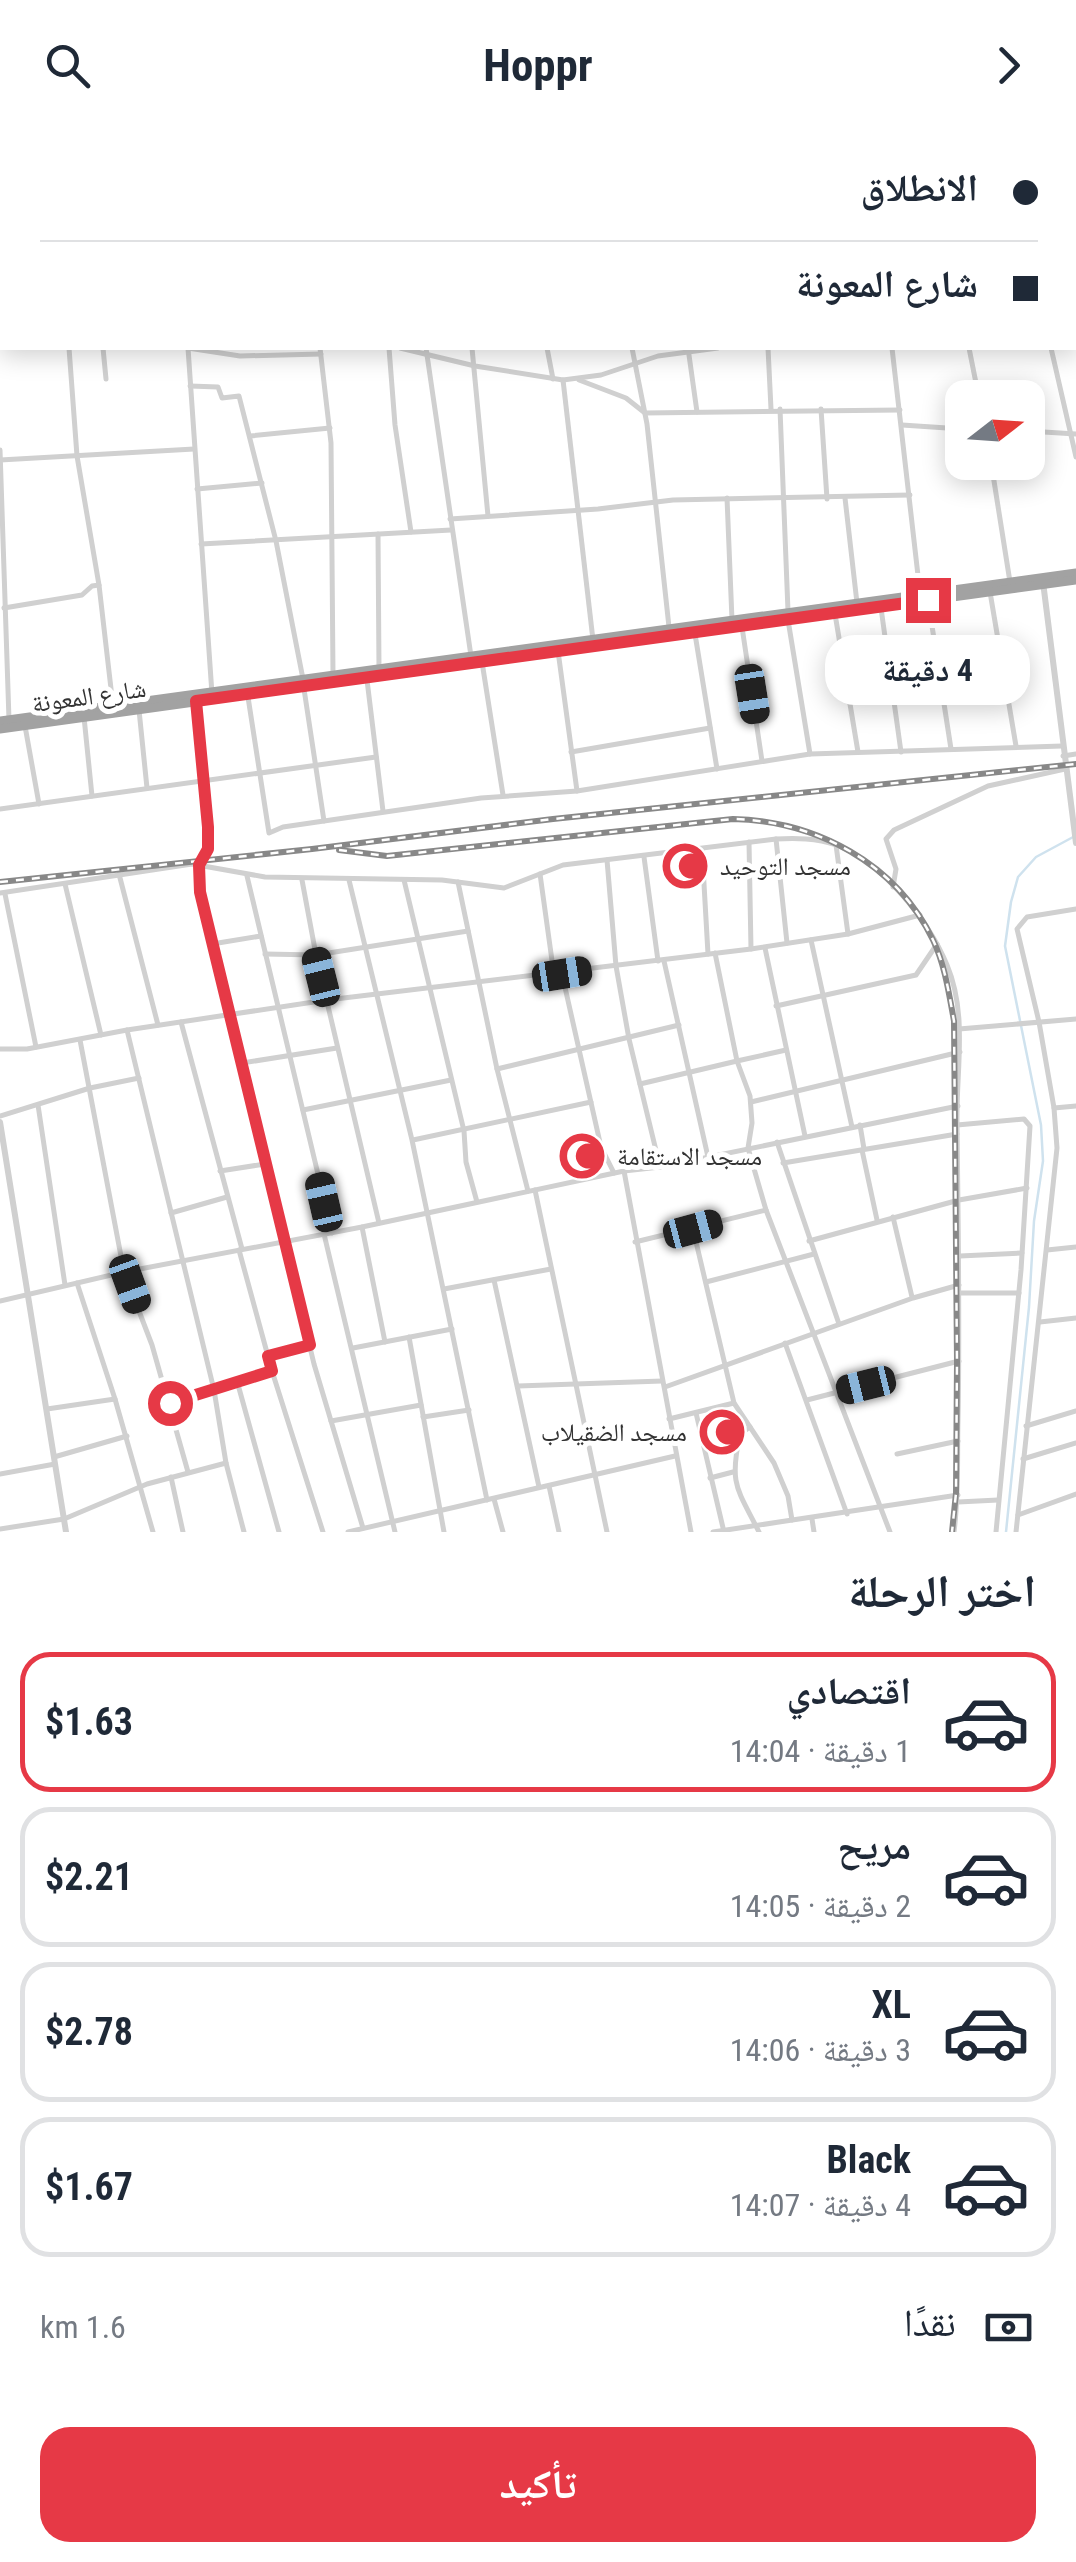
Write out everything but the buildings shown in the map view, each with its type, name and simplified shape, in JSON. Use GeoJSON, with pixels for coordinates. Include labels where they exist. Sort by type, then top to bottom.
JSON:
{"type":"FeatureCollection","features":[{"type":"Feature","properties":{"kind":"highway","name":"شارع المعونة"},"geometry":{"type":"LineString","coordinates":[[807,614],[858,603],[990,592],[1076,576]]}},
{"type":"Feature","properties":{"kind":"highway","name":"شارع المعونة"},"geometry":{"type":"LineString","coordinates":[[0,729],[113,706],[558,652],[732,620],[835,614],[1010,582],[1043,581]]}},
{"type":"Feature","properties":{"kind":"highway","name":"شارع المعونة"},"geometry":{"type":"LineString","coordinates":[[4,721],[139,710],[212,696],[248,694],[333,675],[593,640],[670,632],[696,634],[788,616]]}},
{"type":"Feature","properties":{"kind":"street"},"geometry":{"type":"LineString","coordinates":[[69,350],[77,456],[99,585],[113,706]]}},
{"type":"Feature","properties":{"kind":"street"},"geometry":{"type":"LineString","coordinates":[[104,350],[106,379]]}},
{"type":"Feature","properties":{"kind":"street"},"geometry":{"type":"LineString","coordinates":[[188,350],[212,696]]}},
{"type":"Feature","properties":{"kind":"street"},"geometry":{"type":"LineString","coordinates":[[201,350],[240,356],[321,350],[330,428],[333,675]]}},
{"type":"Feature","properties":{"kind":"street"},"geometry":{"type":"LineString","coordinates":[[240,350],[240,356]]}},
{"type":"Feature","properties":{"kind":"street"},"geometry":{"type":"LineString","coordinates":[[390,350],[395,426],[411,532]]}},
{"type":"Feature","properties":{"kind":"street"},"geometry":{"type":"LineString","coordinates":[[472,350],[488,516]]}},
{"type":"Feature","properties":{"kind":"street"},"geometry":{"type":"LineString","coordinates":[[547,350],[553,379]]}},
{"type":"Feature","properties":{"kind":"street"},"geometry":{"type":"LineString","coordinates":[[632,350],[646,414],[670,632]]}},
{"type":"Feature","properties":{"kind":"street"},"geometry":{"type":"LineString","coordinates":[[471,656],[427,351],[474,366],[579,380],[689,350],[696,412]]}},
{"type":"Feature","properties":{"kind":"street"},"geometry":{"type":"LineString","coordinates":[[768,350],[772,409]]}},
{"type":"Feature","properties":{"kind":"street"},"geometry":{"type":"LineString","coordinates":[[892,350],[924,597],[951,749]]}},
{"type":"Feature","properties":{"kind":"street"},"geometry":{"type":"LineString","coordinates":[[969,350],[975,380]]}},
{"type":"Feature","properties":{"kind":"street"},"geometry":{"type":"LineString","coordinates":[[1052,350],[1076,457]]}},
{"type":"Feature","properties":{"kind":"street"},"geometry":{"type":"LineString","coordinates":[[562,380],[593,640]]}},
{"type":"Feature","properties":{"kind":"street"},"geometry":{"type":"LineString","coordinates":[[579,380],[626,398],[646,414],[772,409],[900,410]]}},
{"type":"Feature","properties":{"kind":"street"},"geometry":{"type":"LineString","coordinates":[[190,386],[218,386],[222,398],[239,396],[276,541],[304,683],[324,820]]}},
{"type":"Feature","properties":{"kind":"street"},"geometry":{"type":"LineString","coordinates":[[821,409],[827,499]]}},
{"type":"Feature","properties":{"kind":"street"},"geometry":{"type":"LineString","coordinates":[[780,410],[788,616],[810,754]]}},
{"type":"Feature","properties":{"kind":"street"},"geometry":{"type":"LineString","coordinates":[[902,425],[945,427]]}},
{"type":"Feature","properties":{"kind":"street"},"geometry":{"type":"LineString","coordinates":[[250,436],[330,428]]}},
{"type":"Feature","properties":{"kind":"street"},"geometry":{"type":"LineString","coordinates":[[1045,432],[1073,434]]}},
{"type":"Feature","properties":{"kind":"street"},"geometry":{"type":"LineString","coordinates":[[0,460],[194,449]]}},
{"type":"Feature","properties":{"kind":"street"},"geometry":{"type":"LineString","coordinates":[[0,450],[4,721]]}},
{"type":"Feature","properties":{"kind":"street"},"geometry":{"type":"LineString","coordinates":[[994,480],[1010,582]]}},
{"type":"Feature","properties":{"kind":"street"},"geometry":{"type":"LineString","coordinates":[[197,489],[262,484]]}},
{"type":"Feature","properties":{"kind":"street"},"geometry":{"type":"LineString","coordinates":[[450,520],[727,498],[910,495]]}},
{"type":"Feature","properties":{"kind":"street"},"geometry":{"type":"LineString","coordinates":[[727,498],[732,620]]}},
{"type":"Feature","properties":{"kind":"street"},"geometry":{"type":"LineString","coordinates":[[844,498],[858,603]]}},
{"type":"Feature","properties":{"kind":"street"},"geometry":{"type":"LineString","coordinates":[[201,544],[450,530]]}},
{"type":"Feature","properties":{"kind":"street"},"geometry":{"type":"LineString","coordinates":[[378,534],[379,669]]}},
{"type":"Feature","properties":{"kind":"street"},"geometry":{"type":"LineString","coordinates":[[1043,581],[1076,842]]}},
{"type":"Feature","properties":{"kind":"street"},"geometry":{"type":"LineString","coordinates":[[4,608],[82,595],[99,585]]}},
{"type":"Feature","properties":{"kind":"street"},"geometry":{"type":"LineString","coordinates":[[990,592],[1016,746]]}},
{"type":"Feature","properties":{"kind":"street"},"geometry":{"type":"LineString","coordinates":[[882,608],[901,752]]}},
{"type":"Feature","properties":{"kind":"street"},"geometry":{"type":"LineString","coordinates":[[835,614],[858,752]]}},
{"type":"Feature","properties":{"kind":"street"},"geometry":{"type":"LineString","coordinates":[[742,627],[762,761]]}},
{"type":"Feature","properties":{"kind":"street"},"geometry":{"type":"LineString","coordinates":[[696,634],[717,769]]}},
{"type":"Feature","properties":{"kind":"street"},"geometry":{"type":"LineString","coordinates":[[558,652],[577,791]]}},
{"type":"Feature","properties":{"kind":"street"},"geometry":{"type":"LineString","coordinates":[[482,662],[503,795]]}},
{"type":"Feature","properties":{"kind":"street"},"geometry":{"type":"LineString","coordinates":[[366,677],[383,811]]}},
{"type":"Feature","properties":{"kind":"street"},"geometry":{"type":"LineString","coordinates":[[248,694],[270,833],[383,811],[503,795],[577,791],[810,754],[1062,746]]}},
{"type":"Feature","properties":{"kind":"street"},"geometry":{"type":"LineString","coordinates":[[196,701],[208,849],[199,865],[200,892],[310,1345],[363,1528]]}},
{"type":"Feature","properties":{"kind":"street"},"geometry":{"type":"LineString","coordinates":[[139,710],[147,788]]}},
{"type":"Feature","properties":{"kind":"street"},"geometry":{"type":"LineString","coordinates":[[84,717],[92,796]]}},
{"type":"Feature","properties":{"kind":"street"},"geometry":{"type":"LineString","coordinates":[[25,726],[39,804]]}},
{"type":"Feature","properties":{"kind":"street"},"geometry":{"type":"LineString","coordinates":[[571,752],[710,728]]}},
{"type":"Feature","properties":{"kind":"street"},"geometry":{"type":"LineString","coordinates":[[1064,756],[1076,754]]}},
{"type":"Feature","properties":{"kind":"street"},"geometry":{"type":"LineString","coordinates":[[0,809],[376,757]]}},
{"type":"Feature","properties":{"kind":"street"},"geometry":{"type":"LineString","coordinates":[[893,887],[896,869],[886,839],[894,830],[988,786],[1065,770]]}},
{"type":"Feature","properties":{"kind":"street"},"geometry":{"type":"LineString","coordinates":[[776,839],[787,943]]}},
{"type":"Feature","properties":{"kind":"street"},"geometry":{"type":"LineString","coordinates":[[36,1048],[2,892],[199,865],[247,874],[458,881],[504,888],[563,864],[776,839],[811,839],[852,853],[920,915],[953,984],[960,1052],[958,1498],[954,1532]]}},
{"type":"Feature","properties":{"kind":"street"},"geometry":{"type":"LineString","coordinates":[[749,842],[751,949]]}},
{"type":"Feature","properties":{"kind":"street"},"geometry":{"type":"LineString","coordinates":[[836,845],[848,934]]}},
{"type":"Feature","properties":{"kind":"street"},"geometry":{"type":"LineString","coordinates":[[702,849],[711,954],[751,1102],[748,1148],[784,1262],[890,1532]]}},
{"type":"Feature","properties":{"kind":"street"},"geometry":{"type":"LineString","coordinates":[[644,856],[661,961],[708,1157]]}},
{"type":"Feature","properties":{"kind":"street"},"geometry":{"type":"LineString","coordinates":[[607,860],[616,966],[660,1166]]}},
{"type":"Feature","properties":{"kind":"street"},"geometry":{"type":"LineString","coordinates":[[540,872],[558,974],[601,1147],[614,1173]]}},
{"type":"Feature","properties":{"kind":"street"},"geometry":{"type":"LineString","coordinates":[[119,874],[158,1025]]}},
{"type":"Feature","properties":{"kind":"street"},"geometry":{"type":"LineString","coordinates":[[247,874],[332,1233]]}},
{"type":"Feature","properties":{"kind":"street"},"geometry":{"type":"LineString","coordinates":[[301,878],[379,1223]]}},
{"type":"Feature","properties":{"kind":"street"},"geometry":{"type":"LineString","coordinates":[[349,880],[401,1090],[469,1410],[502,1532]]}},
{"type":"Feature","properties":{"kind":"street"},"geometry":{"type":"LineString","coordinates":[[404,880],[464,1131],[466,1162],[477,1202]]}},
{"type":"Feature","properties":{"kind":"street"},"geometry":{"type":"LineString","coordinates":[[458,881],[497,1069],[578,1384],[607,1532]]}},
{"type":"Feature","properties":{"kind":"street"},"geometry":{"type":"LineString","coordinates":[[65,884],[101,1035]]}},
{"type":"Feature","properties":{"kind":"street"},"geometry":{"type":"LineString","coordinates":[[1016,1532],[1057,1148],[1054,1108],[1018,926],[1042,913],[1076,909]]}},
{"type":"Feature","properties":{"kind":"street"},"geometry":{"type":"LineString","coordinates":[[0,1050],[36,1048],[327,1000],[751,949],[848,934],[920,915]]}},
{"type":"Feature","properties":{"kind":"street"},"geometry":{"type":"LineString","coordinates":[[265,954],[316,954],[468,932]]}},
{"type":"Feature","properties":{"kind":"street"},"geometry":{"type":"LineString","coordinates":[[212,944],[261,936]]}},
{"type":"Feature","properties":{"kind":"street"},"geometry":{"type":"LineString","coordinates":[[811,940],[852,1127]]}},
{"type":"Feature","properties":{"kind":"street"},"geometry":{"type":"LineString","coordinates":[[776,1006],[916,975],[937,944]]}},
{"type":"Feature","properties":{"kind":"street"},"geometry":{"type":"LineString","coordinates":[[764,947],[804,1136]]}},
{"type":"Feature","properties":{"kind":"street"},"geometry":{"type":"LineString","coordinates":[[959,1029],[1076,1019]]}},
{"type":"Feature","properties":{"kind":"street"},"geometry":{"type":"LineString","coordinates":[[181,1022],[272,1371],[322,1532]]}},
{"type":"Feature","properties":{"kind":"street"},"geometry":{"type":"LineString","coordinates":[[497,1069],[679,1025]]}},
{"type":"Feature","properties":{"kind":"street"},"geometry":{"type":"LineString","coordinates":[[127,1030],[214,1390],[226,1463],[244,1532]]}},
{"type":"Feature","properties":{"kind":"street"},"geometry":{"type":"LineString","coordinates":[[80,1039],[124,1272],[170,1403],[188,1472]]}},
{"type":"Feature","properties":{"kind":"street"},"geometry":{"type":"LineString","coordinates":[[242,1063],[337,1048]]}},
{"type":"Feature","properties":{"kind":"street"},"geometry":{"type":"LineString","coordinates":[[640,1084],[786,1050]]}},
{"type":"Feature","properties":{"kind":"street"},"geometry":{"type":"LineString","coordinates":[[751,1102],[960,1052]]}},
{"type":"Feature","properties":{"kind":"street"},"geometry":{"type":"LineString","coordinates":[[66,1532],[0,1119],[90,1088],[139,1078]]}},
{"type":"Feature","properties":{"kind":"street"},"geometry":{"type":"LineString","coordinates":[[303,1110],[451,1080]]}},
{"type":"Feature","properties":{"kind":"street"},"geometry":{"type":"LineString","coordinates":[[412,1140],[591,1102]]}},
{"type":"Feature","properties":{"kind":"street"},"geometry":{"type":"LineString","coordinates":[[38,1105],[66,1285]]}},
{"type":"Feature","properties":{"kind":"street"},"geometry":{"type":"LineString","coordinates":[[0,1300],[958,1106]]}},
{"type":"Feature","properties":{"kind":"street"},"geometry":{"type":"LineString","coordinates":[[1054,1108],[1076,1106]]}},
{"type":"Feature","properties":{"kind":"street"},"geometry":{"type":"LineString","coordinates":[[957,1125],[1028,1120],[1019,1293],[996,1532]]}},
{"type":"Feature","properties":{"kind":"street"},"geometry":{"type":"LineString","coordinates":[[860,1126],[878,1221]]}},
{"type":"Feature","properties":{"kind":"street"},"geometry":{"type":"LineString","coordinates":[[783,1164],[957,1134]]}},
{"type":"Feature","properties":{"kind":"street"},"geometry":{"type":"LineString","coordinates":[[776,1141],[839,1324]]}},
{"type":"Feature","properties":{"kind":"street"},"geometry":{"type":"LineString","coordinates":[[220,1171],[266,1164]]}},
{"type":"Feature","properties":{"kind":"street"},"geometry":{"type":"LineString","coordinates":[[624,1171],[691,1532]]}},
{"type":"Feature","properties":{"kind":"street"},"geometry":{"type":"LineString","coordinates":[[810,1241],[958,1200],[1027,1188]]}},
{"type":"Feature","properties":{"kind":"street"},"geometry":{"type":"LineString","coordinates":[[171,1213],[227,1197]]}},
{"type":"Feature","properties":{"kind":"street"},"geometry":{"type":"LineString","coordinates":[[635,1242],[766,1210]]}},
{"type":"Feature","properties":{"kind":"street"},"geometry":{"type":"LineString","coordinates":[[893,1217],[912,1298]]}},
{"type":"Feature","properties":{"kind":"street"},"geometry":{"type":"LineString","coordinates":[[362,1227],[385,1342]]}},
{"type":"Feature","properties":{"kind":"street"},"geometry":{"type":"LineString","coordinates":[[693,1229],[734,1403],[781,1478],[792,1520]]}},
{"type":"Feature","properties":{"kind":"street"},"geometry":{"type":"LineString","coordinates":[[324,1234],[395,1532]]}},
{"type":"Feature","properties":{"kind":"street"},"geometry":{"type":"LineString","coordinates":[[1048,1250],[1076,1247]]}},
{"type":"Feature","properties":{"kind":"street"},"geometry":{"type":"LineString","coordinates":[[960,1256],[1022,1253]]}},
{"type":"Feature","properties":{"kind":"street"},"geometry":{"type":"LineString","coordinates":[[705,1282],[814,1254]]}},
{"type":"Feature","properties":{"kind":"street"},"geometry":{"type":"LineString","coordinates":[[444,1289],[551,1269]]}},
{"type":"Feature","properties":{"kind":"street"},"geometry":{"type":"LineString","coordinates":[[494,1280],[539,1487]]}},
{"type":"Feature","properties":{"kind":"street"},"geometry":{"type":"LineString","coordinates":[[77,1283],[116,1399],[152,1532]]}},
{"type":"Feature","properties":{"kind":"street"},"geometry":{"type":"LineString","coordinates":[[518,1386],[663,1384],[960,1285]]}},
{"type":"Feature","properties":{"kind":"street"},"geometry":{"type":"LineString","coordinates":[[960,1293],[1019,1293]]}},
{"type":"Feature","properties":{"kind":"street"},"geometry":{"type":"LineString","coordinates":[[1040,1322],[1076,1318]]}},
{"type":"Feature","properties":{"kind":"street"},"geometry":{"type":"LineString","coordinates":[[353,1348],[452,1329]]}},
{"type":"Feature","properties":{"kind":"street"},"geometry":{"type":"LineString","coordinates":[[409,1337],[444,1532]]}},
{"type":"Feature","properties":{"kind":"street"},"geometry":{"type":"LineString","coordinates":[[785,1344],[848,1514]]}},
{"type":"Feature","properties":{"kind":"street"},"geometry":{"type":"LineString","coordinates":[[268,1356],[310,1345]]}},
{"type":"Feature","properties":{"kind":"street"},"geometry":{"type":"LineString","coordinates":[[806,1400],[959,1362]]}},
{"type":"Feature","properties":{"kind":"street"},"geometry":{"type":"LineString","coordinates":[[170,1403],[272,1371]]}},
{"type":"Feature","properties":{"kind":"street"},"geometry":{"type":"LineString","coordinates":[[238,1381],[279,1532]]}},
{"type":"Feature","properties":{"kind":"street"},"geometry":{"type":"LineString","coordinates":[[48,1409],[116,1399]]}},
{"type":"Feature","properties":{"kind":"street"},"geometry":{"type":"LineString","coordinates":[[669,1419],[734,1403]]}},
{"type":"Feature","properties":{"kind":"street"},"geometry":{"type":"LineString","coordinates":[[332,1422],[421,1405]]}},
{"type":"Feature","properties":{"kind":"street"},"geometry":{"type":"LineString","coordinates":[[424,1416],[469,1410]]}},
{"type":"Feature","properties":{"kind":"street"},"geometry":{"type":"LineString","coordinates":[[696,1413],[724,1531]]}},
{"type":"Feature","properties":{"kind":"street"},"geometry":{"type":"LineString","coordinates":[[1026,1426],[1075,1414]]}},
{"type":"Feature","properties":{"kind":"street"},"geometry":{"type":"LineString","coordinates":[[750,1427],[740,1434],[735,1488],[758,1532]]}},
{"type":"Feature","properties":{"kind":"street"},"geometry":{"type":"LineString","coordinates":[[0,1464],[1,1474],[126,1436]]}},
{"type":"Feature","properties":{"kind":"street"},"geometry":{"type":"LineString","coordinates":[[897,1454],[958,1441]]}},
{"type":"Feature","properties":{"kind":"street"},"geometry":{"type":"LineString","coordinates":[[1023,1459],[1076,1444]]}},
{"type":"Feature","properties":{"kind":"street"},"geometry":{"type":"LineString","coordinates":[[348,1532],[674,1456]]}},
{"type":"Feature","properties":{"kind":"street"},"geometry":{"type":"LineString","coordinates":[[0,1529],[64,1519],[142,1487],[226,1463]]}},
{"type":"Feature","properties":{"kind":"street"},"geometry":{"type":"LineString","coordinates":[[710,1478],[734,1472]]}},
{"type":"Feature","properties":{"kind":"street"},"geometry":{"type":"LineString","coordinates":[[171,1477],[183,1532]]}},
{"type":"Feature","properties":{"kind":"street"},"geometry":{"type":"LineString","coordinates":[[549,1485],[560,1532]]}},
{"type":"Feature","properties":{"kind":"street"},"geometry":{"type":"LineString","coordinates":[[1018,1515],[1076,1494]]}},
{"type":"Feature","properties":{"kind":"street"},"geometry":{"type":"LineString","coordinates":[[713,1532],[958,1498],[998,1500]]}},
{"type":"Feature","properties":{"kind":"street"},"geometry":{"type":"LineString","coordinates":[[812,1519],[814,1532]]}},
{"type":"Feature","properties":{"kind":"waterway"},"geometry":{"type":"LineString","coordinates":[[1006,1532],[1034,1221],[1043,1161],[1041,1125],[1005,946],[1018,877],[1036,857],[1075,836]]}},
{"type":"Feature","properties":{"kind":"railway"},"geometry":{"type":"LineString","coordinates":[[0,882],[1076,764]]}},
{"type":"Feature","properties":{"kind":"railway"},"geometry":{"type":"LineString","coordinates":[[339,850],[387,856],[733,819],[794,828],[823,838],[850,851],[898,889],[933,940],[954,1021],[957,1362],[952,1532]]}},
{"type":"Feature","properties":{"kind":"place","name":"مسجد التوحيد"},"geometry":{"type":"Point","coordinates":[685,866]}},
{"type":"Feature","properties":{"kind":"place","name":"مسجد الاستقامة"},"geometry":{"type":"Point","coordinates":[582,1156]}},
{"type":"Feature","properties":{"kind":"place","name":"مسجد الضقيلاب"},"geometry":{"type":"Point","coordinates":[722,1432]}},
{"type":"Feature","properties":{"kind":"route"},"geometry":{"type":"LineString","coordinates":[[170,1403],[272,1371],[268,1356],[310,1345],[200,892],[198,872],[208,849],[208,827],[196,701],[928,600]]}}]}
